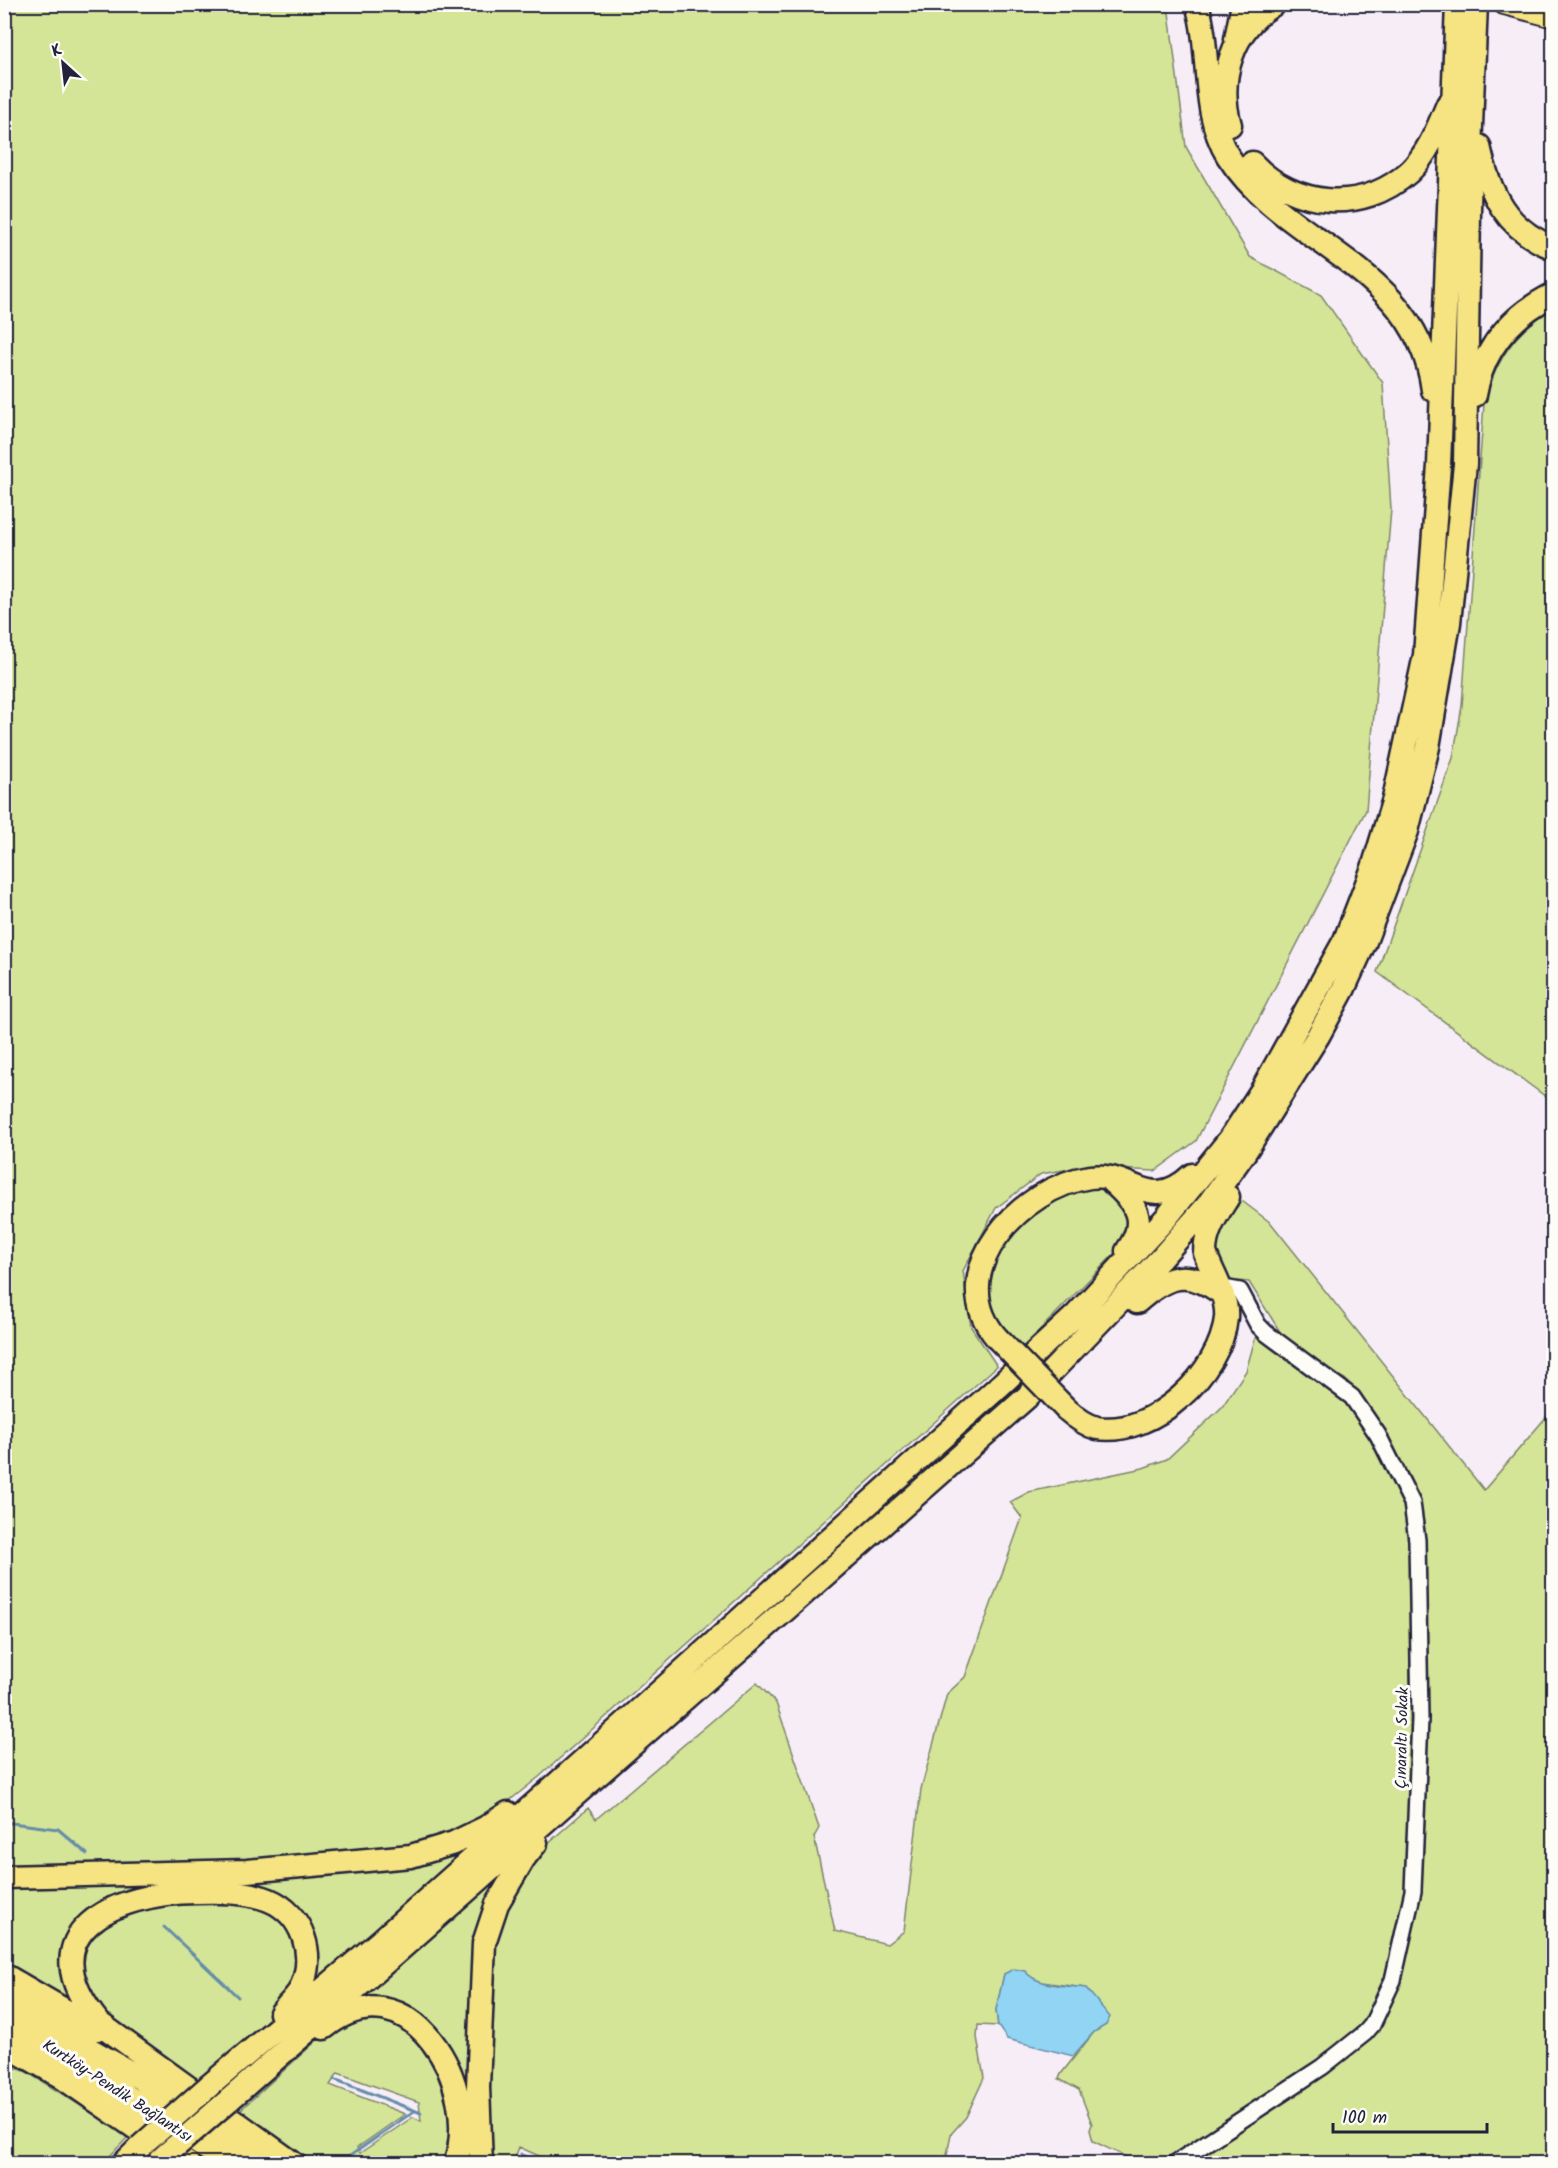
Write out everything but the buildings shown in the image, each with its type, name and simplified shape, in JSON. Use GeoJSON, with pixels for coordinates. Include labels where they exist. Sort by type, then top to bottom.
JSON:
{"type":"FeatureCollection","features":[{"type":"Feature","properties":{"kind":"highway"},"geometry":{"type":"LineString","coordinates":[[1243,4],[1227,73],[1224,100],[1234,137],[1246,158],[1263,176],[1280,188],[1312,200],[1332,202],[1376,193],[1409,171],[1423,156],[1437,131],[1453,92]]}},
{"type":"Feature","properties":{"kind":"highway"},"geometry":{"type":"LineString","coordinates":[[1234,46],[1253,21],[1274,4]]}},
{"type":"Feature","properties":{"kind":"highway"},"geometry":{"type":"LineString","coordinates":[[1201,10],[1212,109],[1226,153],[1237,169],[1274,205],[1387,294],[1418,336],[1433,385],[1439,465]]}},
{"type":"Feature","properties":{"kind":"highway"},"geometry":{"type":"LineString","coordinates":[[248,2069],[596,1749],[1076,1315],[1166,1218],[1230,1139],[1293,1038],[1335,960],[1373,868],[1394,799],[1425,655],[1439,465],[1453,92],[1466,13]]}},
{"type":"Feature","properties":{"kind":"highway"},"geometry":{"type":"LineString","coordinates":[[1465,464],[1472,109],[1466,13]]}},
{"type":"Feature","properties":{"kind":"highway"},"geometry":{"type":"LineString","coordinates":[[1472,109],[1483,167],[1497,203],[1525,234],[1554,248]]}},
{"type":"Feature","properties":{"kind":"highway"},"geometry":{"type":"LineString","coordinates":[[1230,1139],[1184,1182],[1170,1190],[1143,1191],[1109,1179],[1092,1177],[1060,1186],[1027,1205],[1000,1233],[981,1266],[976,1289],[983,1319],[997,1338],[1066,1409],[1086,1424],[1106,1428],[1135,1423],[1170,1405],[1203,1373],[1218,1348],[1226,1319],[1225,1302],[1205,1253],[1207,1234],[1262,1142],[1364,944],[1412,810],[1428,747],[1449,622],[1465,464],[1478,381],[1488,353],[1505,328],[1519,315],[1554,294]]}},
{"type":"Feature","properties":{"kind":"highway"},"geometry":{"type":"LineString","coordinates":[[1027,1397],[1124,1299],[1206,1207],[1245,1152],[1318,1036]]}},
{"type":"Feature","properties":{"kind":"highway"},"geometry":{"type":"LineString","coordinates":[[1076,1315],[1128,1249],[1138,1228],[1133,1205],[1109,1179]]}},
{"type":"Feature","properties":{"kind":"highway"},"geometry":{"type":"LineString","coordinates":[[248,2069],[563,1807],[1027,1397],[1162,1282],[1191,1277],[1220,1293]]}},
{"type":"Feature","properties":{"kind":"highway"},"geometry":{"type":"LineString","coordinates":[[4,1877],[247,1871],[411,1856],[454,1843],[485,1828],[596,1749]]}},
{"type":"Feature","properties":{"kind":"highway"},"geometry":{"type":"LineString","coordinates":[[481,2163],[478,2087],[484,1943],[496,1904],[508,1882],[563,1807]]}},
{"type":"Feature","properties":{"kind":"highway"},"geometry":{"type":"LineString","coordinates":[[158,2162],[229,2100],[301,1989],[308,1949],[294,1917],[270,1900],[219,1891],[185,1892],[137,1900],[103,1912],[81,1930],[71,1952],[72,1978],[83,2003],[99,2023],[137,2053],[294,2163]]}},
{"type":"Feature","properties":{"kind":"highway"},"geometry":{"type":"LineString","coordinates":[[4,1975],[137,2053]]}},
{"type":"Feature","properties":{"kind":"highway","name":"Kurtköy-Pendik Bağlantısı"},"geometry":{"type":"LineString","coordinates":[[4,2000],[140,2078],[257,2163]]}},
{"type":"Feature","properties":{"kind":"highway"},"geometry":{"type":"LineString","coordinates":[[123,2163],[209,2086],[248,2069],[345,2015],[379,2009],[409,2019],[434,2042],[443,2054],[456,2087],[462,2126],[461,2147],[455,2163]]}},
{"type":"Feature","properties":{"kind":"highway","name":"Kurtköy-Pendik Bağlantısı"},"geometry":{"type":"LineString","coordinates":[[4,2020],[66,2056],[230,2163]]}},
{"type":"Feature","properties":{"kind":"highway"},"geometry":{"type":"LineString","coordinates":[[4,2044],[60,2076],[188,2163]]}},
{"type":"Feature","properties":{"kind":"highway"},"geometry":{"type":"LineString","coordinates":[[4,2054],[60,2076]]}},
{"type":"Feature","properties":{"kind":"main road"},"geometry":{"type":"LineString","coordinates":[[1504,4],[1554,17]]}},
{"type":"Feature","properties":{"kind":"street","name":"Çınaraltı Sokak"},"geometry":{"type":"LineString","coordinates":[[1174,2163],[1322,2067],[1372,2025],[1393,1980],[1411,1900],[1416,1856],[1420,1719],[1417,1540],[1412,1503],[1378,1435],[1352,1397],[1266,1333],[1253,1318],[1240,1292],[1229,1289],[1220,1293]]}},
{"type":"Feature","properties":{"kind":"green space"},"geometry":{"type":"Polygon","coordinates":[[[5,5],[1168,5],[1186,147],[1250,257],[1321,295],[1383,383],[1391,509],[1366,810],[1196,1141],[1155,1171],[1081,1167],[1041,1174],[996,1208],[963,1271],[971,1327],[997,1366],[539,1777],[489,1817],[431,1843],[307,1860],[5,1870],[5,5]]]}},
{"type":"Feature","properties":{"kind":"green space"},"geometry":{"type":"Polygon","coordinates":[[[1553,309],[1553,1102],[1377,972],[1453,758],[1462,706],[1484,404],[1494,375],[1508,349],[1528,327],[1553,309]]]}},
{"type":"Feature","properties":{"kind":"green space"},"geometry":{"type":"Polygon","coordinates":[[[1096,1186],[1108,1190],[1130,1218],[1126,1242],[1022,1348],[991,1318],[987,1277],[996,1259],[1025,1218],[1069,1194],[1096,1186]]]}},
{"type":"Feature","properties":{"kind":"green space"},"geometry":{"type":"Polygon","coordinates":[[[1242,1201],[1271,1223],[1484,1490],[1553,1409],[1553,2163],[1186,2164],[1329,2073],[1376,2033],[1397,1985],[1427,1718],[1423,1517],[1416,1491],[1363,1399],[1345,1379],[1324,1369],[1282,1335],[1249,1282],[1227,1280],[1216,1254],[1216,1238],[1224,1222],[1242,1201]]]}},
{"type":"Feature","properties":{"kind":"green space"},"geometry":{"type":"Polygon","coordinates":[[[1259,1336],[1349,1403],[1403,1494],[1409,1520],[1411,1852],[1407,1890],[1388,1981],[1365,2026],[1317,2066],[1161,2163],[1143,2162],[1093,2141],[1090,2130],[1092,2124],[1079,2090],[1059,2079],[1094,2032],[1106,2025],[1085,1988],[1042,1982],[1012,1970],[1004,1974],[996,2010],[998,2026],[978,2025],[977,2037],[984,2078],[966,2117],[951,2134],[946,2160],[952,2163],[557,2164],[519,2147],[515,2158],[516,2163],[489,2163],[487,1985],[499,1912],[538,1852],[588,1808],[596,1819],[757,1683],[776,1703],[819,1828],[814,1837],[835,1931],[887,1944],[904,1931],[921,1789],[947,1694],[965,1677],[1022,1518],[1010,1502],[1029,1492],[1143,1468],[1167,1459],[1222,1407],[1246,1371],[1255,1339],[1259,1336]]]}},
{"type":"Feature","properties":{"kind":"green space"},"geometry":{"type":"Polygon","coordinates":[[[461,1845],[463,1853],[307,1990],[283,1899],[115,1897],[95,1905],[82,1916],[77,2009],[5,1968],[5,1881],[461,1845]]]}},
{"type":"Feature","properties":{"kind":"green space"},"geometry":{"type":"Polygon","coordinates":[[[506,1868],[488,1905],[477,2163],[464,2163],[468,2152],[471,2123],[463,2077],[452,2053],[429,2023],[348,2007],[506,1868]]]}},
{"type":"Feature","properties":{"kind":"green space"},"geometry":{"type":"Polygon","coordinates":[[[208,1901],[253,1906],[279,1916],[291,1929],[299,1969],[284,2001],[260,2028],[194,2082],[104,2018],[78,1968],[88,1936],[97,1926],[110,1919],[143,1908],[208,1901]]]}},
{"type":"Feature","properties":{"kind":"green space"},"geometry":{"type":"Polygon","coordinates":[[[390,2020],[406,2030],[421,2045],[443,2082],[449,2103],[451,2124],[449,2145],[443,2163],[315,2163],[239,2111],[324,2034],[344,2023],[390,2020]],[[338,2073],[330,2085],[405,2114],[357,2148],[360,2153],[413,2117],[421,2121],[419,2102],[338,2073]]]}},
{"type":"Feature","properties":{"kind":"green space"},"geometry":{"type":"Polygon","coordinates":[[[5,2064],[27,2072],[129,2136],[103,2163],[5,2164],[5,2064]]]}},
{"type":"Feature","properties":{"kind":"water"},"geometry":{"type":"Polygon","coordinates":[[[1014,1969],[1025,1971],[1045,1983],[1086,1988],[1110,2017],[1106,2025],[1094,2032],[1073,2056],[1007,2039],[998,2026],[996,2010],[1004,1974],[1014,1969]]]}},
{"type":"Feature","properties":{"kind":"waterway"},"geometry":{"type":"LineString","coordinates":[[4,1822],[58,1829],[87,1854]]}},
{"type":"Feature","properties":{"kind":"waterway"},"geometry":{"type":"LineString","coordinates":[[164,1927],[238,1997]]}},
{"type":"Feature","properties":{"kind":"waterway"},"geometry":{"type":"LineString","coordinates":[[334,2079],[421,2113]]}},
{"type":"Feature","properties":{"kind":"waterway"},"geometry":{"type":"LineString","coordinates":[[350,2156],[414,2111]]}},
{"type":"Feature","properties":{"kind":"waterway"},"geometry":{"type":"LineString","coordinates":[[521,2154],[541,2164]]}}]}
